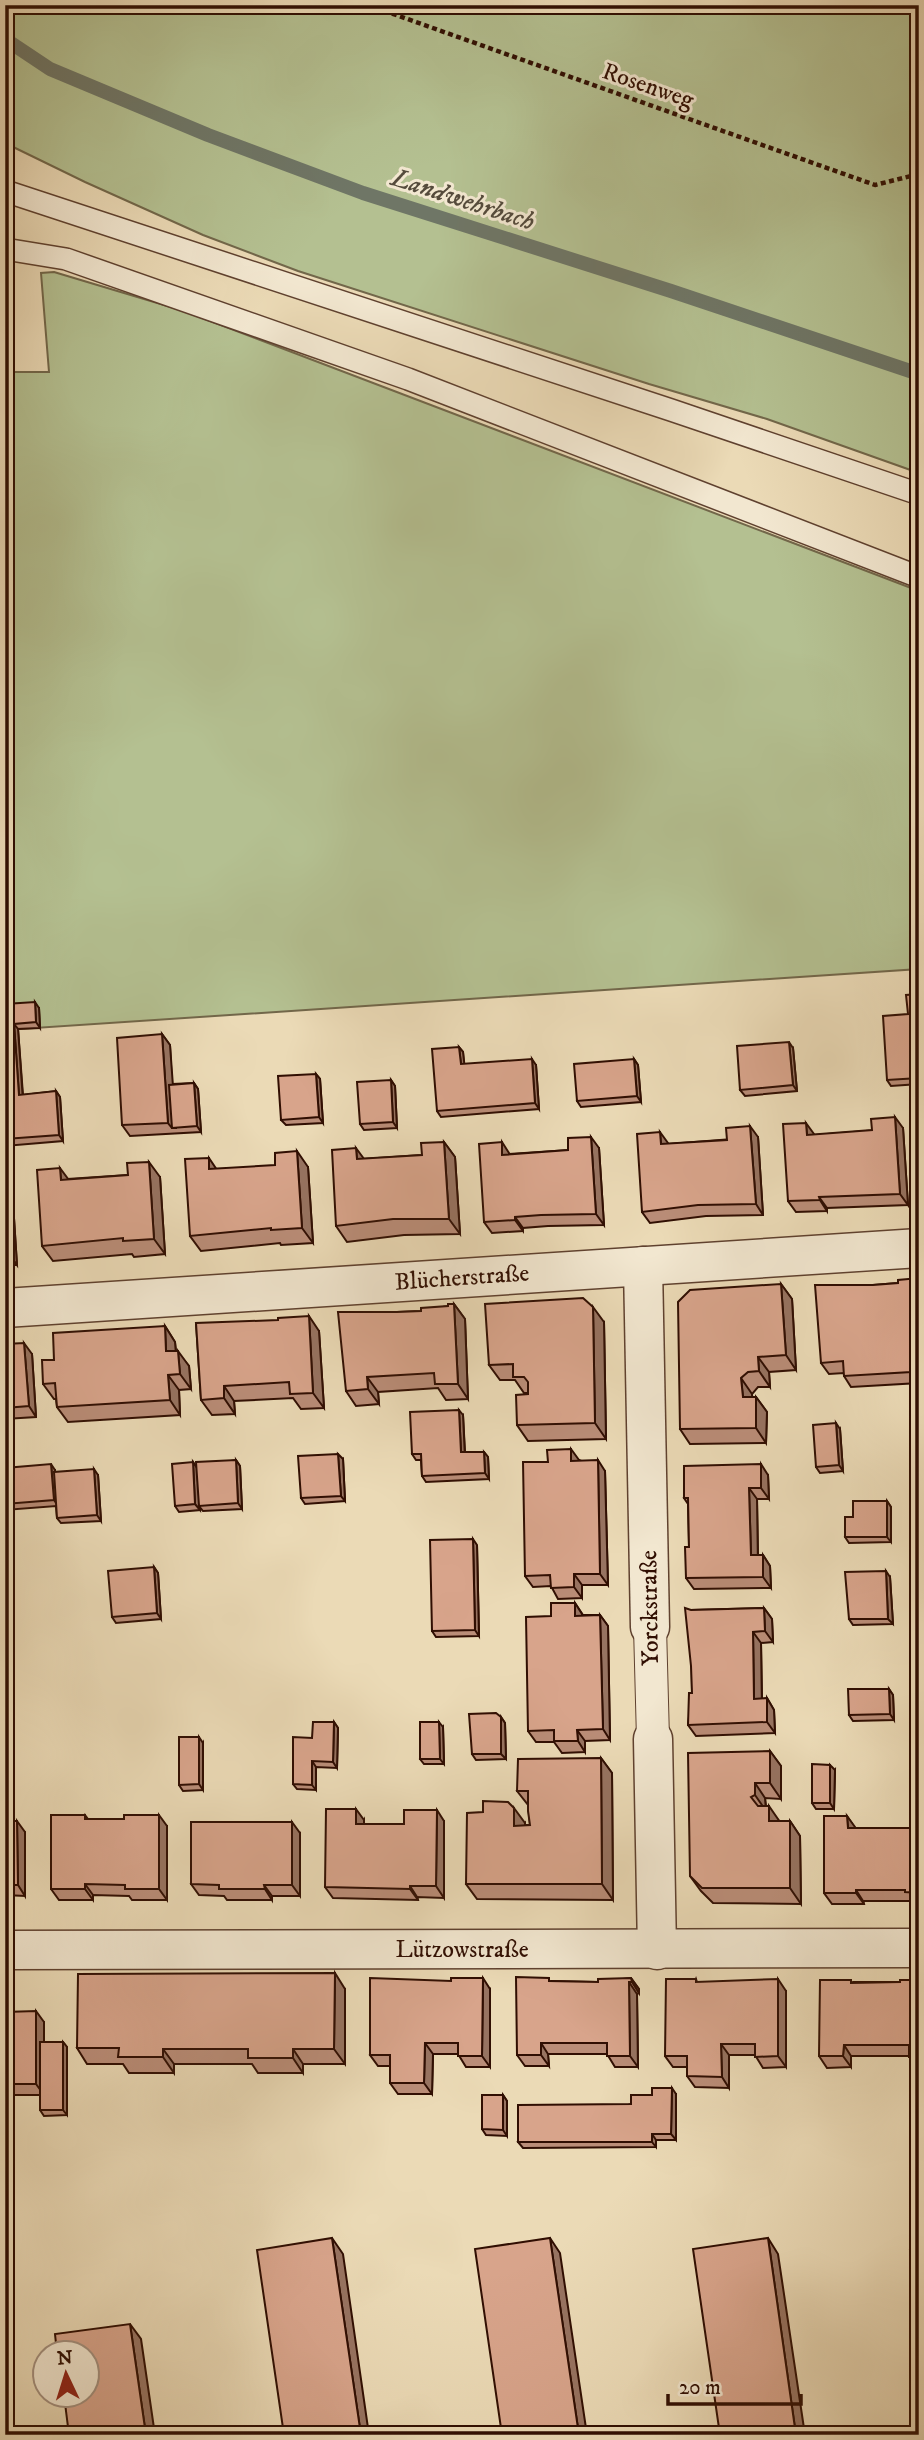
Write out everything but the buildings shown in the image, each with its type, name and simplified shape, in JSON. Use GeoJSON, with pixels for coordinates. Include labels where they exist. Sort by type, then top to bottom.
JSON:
{"type":"FeatureCollection","features":[{"type":"Feature","properties":{"kind":"street","name":"Blücherstraße"},"geometry":{"type":"LineString","coordinates":[[5,1308],[919,1248]]}},
{"type":"Feature","properties":{"kind":"street","name":"Yorckstraße"},"geometry":{"type":"LineString","coordinates":[[643,1266],[657,1950]]}},
{"type":"Feature","properties":{"kind":"street","name":"Lützowstraße"},"geometry":{"type":"LineString","coordinates":[[5,1950],[919,1948]]}},
{"type":"Feature","properties":{"kind":"lane"},"geometry":{"type":"LineString","coordinates":[[5,191],[919,494]]}},
{"type":"Feature","properties":{"kind":"lane"},"geometry":{"type":"LineString","coordinates":[[5,249],[66,259],[408,379],[919,577]]}},
{"type":"Feature","properties":{"kind":"path","name":"Rosenweg"},"geometry":{"type":"LineString","coordinates":[[368,5],[875,185],[919,174]]}},
{"type":"Feature","properties":{"kind":"green space"},"geometry":{"type":"Polygon","coordinates":[[[5,5],[919,5],[919,473],[767,419],[649,384],[298,271],[203,235],[5,143],[5,5]]]}},
{"type":"Feature","properties":{"kind":"green space"},"geometry":{"type":"Polygon","coordinates":[[[54,272],[184,311],[919,591],[919,969],[5,1030],[5,372],[49,372],[41,273],[54,272]]]}},
{"type":"Feature","properties":{"kind":"waterway","name":"Landwehrbach"},"geometry":{"type":"LineString","coordinates":[[5,39],[50,69],[208,135],[363,193],[671,291],[919,374]]}}]}
